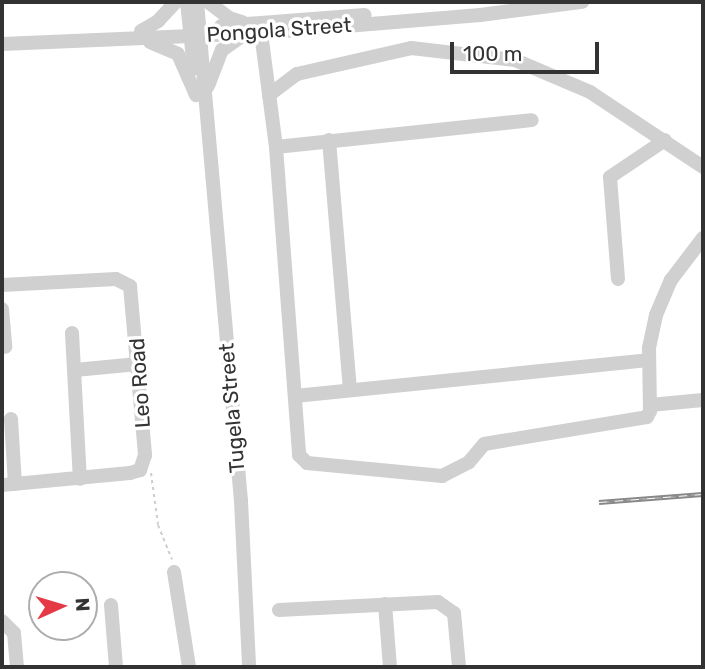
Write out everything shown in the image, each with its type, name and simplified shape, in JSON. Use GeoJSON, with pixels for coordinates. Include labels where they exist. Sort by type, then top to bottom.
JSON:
{"type":"FeatureCollection","features":[{"type":"Feature","properties":{"kind":"street"},"geometry":{"type":"LineString","coordinates":[[176,2],[141,35],[178,54],[201,99]]}},
{"type":"Feature","properties":{"kind":"street","name":"Tugela Street"},"geometry":{"type":"LineString","coordinates":[[187,2],[195,32]]}},
{"type":"Feature","properties":{"kind":"street","name":"Tugela Street"},"geometry":{"type":"LineString","coordinates":[[197,2],[195,32],[241,501],[249,667]]}},
{"type":"Feature","properties":{"kind":"street"},"geometry":{"type":"LineString","coordinates":[[208,2],[251,30],[269,95],[276,147],[302,460],[430,477],[457,470],[484,444],[642,419],[650,414],[648,360],[651,332],[663,298],[680,265],[703,238]]}},
{"type":"Feature","properties":{"kind":"street","name":"Pongola Street"},"geometry":{"type":"LineString","coordinates":[[2,44],[251,30],[343,15],[582,2]]}},
{"type":"Feature","properties":{"kind":"street"},"geometry":{"type":"LineString","coordinates":[[201,99],[214,64],[231,42],[251,30]]}},
{"type":"Feature","properties":{"kind":"street","name":"Pongola Street"},"geometry":{"type":"LineString","coordinates":[[2,38],[141,35]]}},
{"type":"Feature","properties":{"kind":"street"},"geometry":{"type":"LineString","coordinates":[[269,95],[285,80],[316,68],[423,48],[472,58],[509,59],[546,70],[665,140],[703,167]]}},
{"type":"Feature","properties":{"kind":"street"},"geometry":{"type":"LineString","coordinates":[[276,147],[532,120]]}},
{"type":"Feature","properties":{"kind":"street"},"geometry":{"type":"LineString","coordinates":[[328,140],[350,388]]}},
{"type":"Feature","properties":{"kind":"street"},"geometry":{"type":"LineString","coordinates":[[618,279],[610,177],[665,140]]}},
{"type":"Feature","properties":{"kind":"street","name":"Leo Road"},"geometry":{"type":"LineString","coordinates":[[2,285],[123,281],[133,293],[144,464]]}},
{"type":"Feature","properties":{"kind":"street"},"geometry":{"type":"LineString","coordinates":[[2,309],[5,347]]}},
{"type":"Feature","properties":{"kind":"street"},"geometry":{"type":"LineString","coordinates":[[72,333],[80,479]]}},
{"type":"Feature","properties":{"kind":"street"},"geometry":{"type":"LineString","coordinates":[[295,396],[350,388],[648,360]]}},
{"type":"Feature","properties":{"kind":"street"},"geometry":{"type":"LineString","coordinates":[[75,370],[138,364]]}},
{"type":"Feature","properties":{"kind":"street"},"geometry":{"type":"LineString","coordinates":[[650,405],[703,400]]}},
{"type":"Feature","properties":{"kind":"street"},"geometry":{"type":"LineString","coordinates":[[11,419],[8,484],[130,473],[144,464]]}},
{"type":"Feature","properties":{"kind":"street"},"geometry":{"type":"LineString","coordinates":[[174,572],[189,667]]}},
{"type":"Feature","properties":{"kind":"street"},"geometry":{"type":"LineString","coordinates":[[279,610],[438,602],[448,606],[456,624],[459,667]]}},
{"type":"Feature","properties":{"kind":"street"},"geometry":{"type":"LineString","coordinates":[[385,604],[390,667]]}},
{"type":"Feature","properties":{"kind":"street"},"geometry":{"type":"LineString","coordinates":[[111,605],[116,667]]}},
{"type":"Feature","properties":{"kind":"street"},"geometry":{"type":"LineString","coordinates":[[2,621],[14,634],[17,667]]}},
{"type":"Feature","properties":{"kind":"path"},"geometry":{"type":"LineString","coordinates":[[144,464],[155,487],[159,525],[174,572]]}},
{"type":"Feature","properties":{"kind":"railway"},"geometry":{"type":"LineString","coordinates":[[599,502],[703,494]]}}]}
